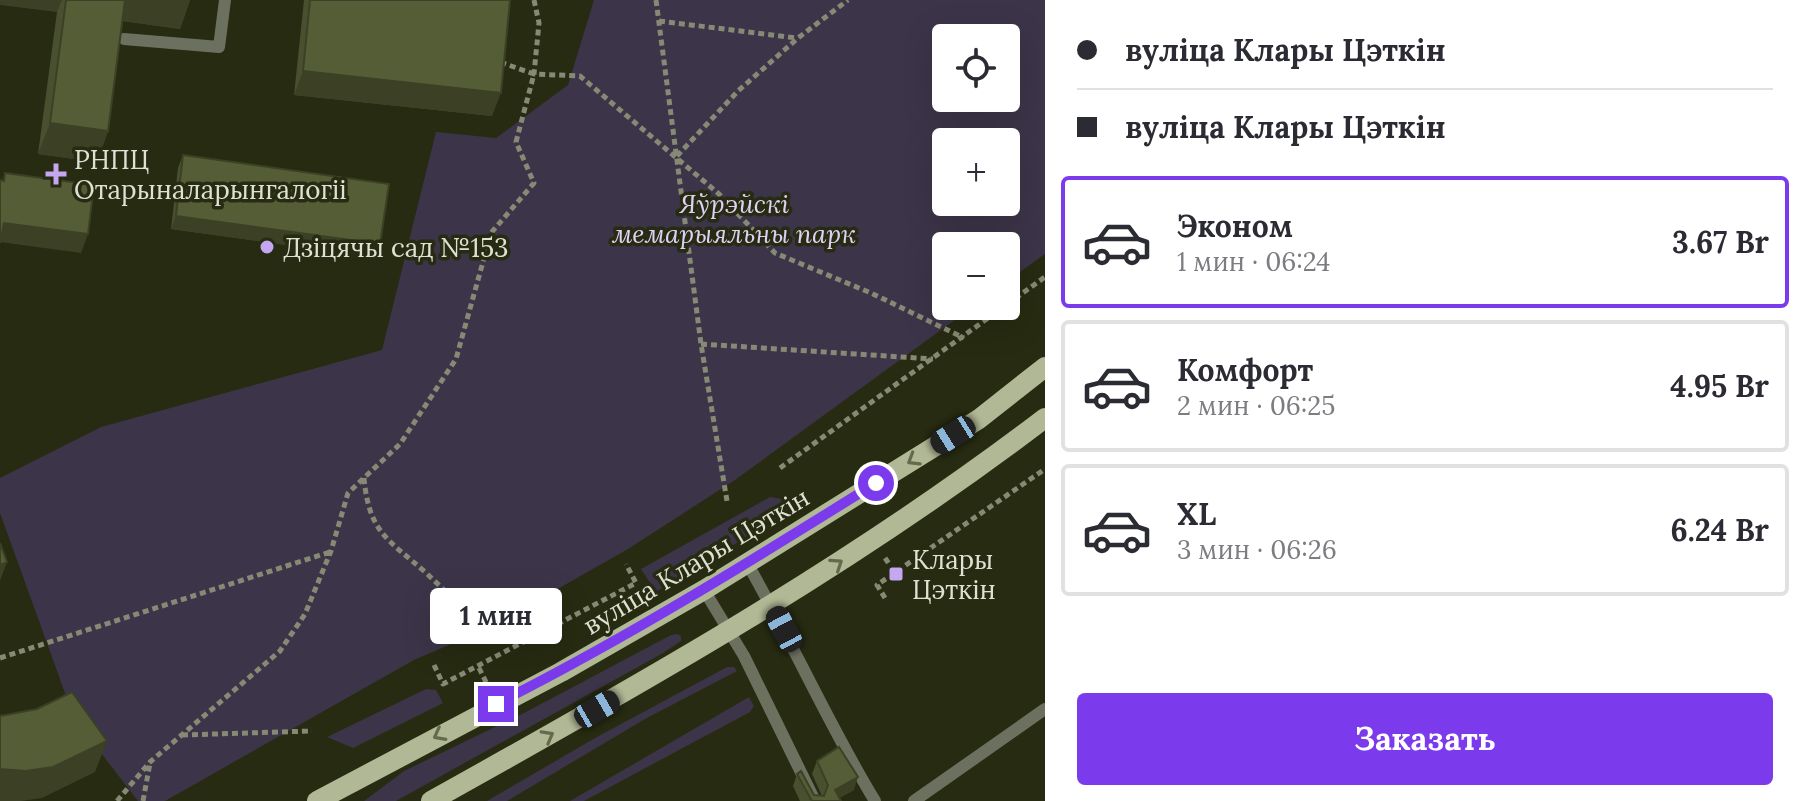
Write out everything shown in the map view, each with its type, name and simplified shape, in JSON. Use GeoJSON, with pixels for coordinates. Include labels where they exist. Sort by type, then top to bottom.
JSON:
{"type":"FeatureCollection","features":[{"type":"Feature","properties":{"kind":"main road","name":"вуліца Клары Цэткін"},"geometry":{"type":"LineString","coordinates":[[317,801],[561,672],[704,590],[979,419],[1045,367]]}},
{"type":"Feature","properties":{"kind":"main road"},"geometry":{"type":"LineString","coordinates":[[431,801],[772,606],[988,462],[1045,418]]}},
{"type":"Feature","properties":{"kind":"lane"},"geometry":{"type":"LineString","coordinates":[[124,39],[219,47],[225,0]]}},
{"type":"Feature","properties":{"kind":"lane"},"geometry":{"type":"LineString","coordinates":[[747,563],[846,753],[875,801]]}},
{"type":"Feature","properties":{"kind":"lane"},"geometry":{"type":"LineString","coordinates":[[704,590],[779,724],[815,801]]}},
{"type":"Feature","properties":{"kind":"lane"},"geometry":{"type":"LineString","coordinates":[[914,801],[1045,709]]}},
{"type":"Feature","properties":{"kind":"path"},"geometry":{"type":"LineString","coordinates":[[117,801],[150,762],[280,651],[305,614],[331,551],[348,493],[400,444],[456,359],[491,233],[534,183],[516,142],[534,74],[539,23],[534,0]]}},
{"type":"Feature","properties":{"kind":"path"},"geometry":{"type":"LineString","coordinates":[[656,0],[701,344],[727,501]]}},
{"type":"Feature","properties":{"kind":"path"},"geometry":{"type":"LineString","coordinates":[[677,157],[738,91],[798,38],[848,0]]}},
{"type":"Feature","properties":{"kind":"path"},"geometry":{"type":"LineString","coordinates":[[659,21],[798,38]]}},
{"type":"Feature","properties":{"kind":"path"},"geometry":{"type":"LineString","coordinates":[[497,61],[534,74],[580,76],[719,194],[775,253],[871,293],[964,338]]}},
{"type":"Feature","properties":{"kind":"path"},"geometry":{"type":"LineString","coordinates":[[780,468],[1045,277]]}},
{"type":"Feature","properties":{"kind":"path"},"geometry":{"type":"LineString","coordinates":[[701,344],[934,359]]}},
{"type":"Feature","properties":{"kind":"path"},"geometry":{"type":"LineString","coordinates":[[885,598],[877,585],[1045,469]]}},
{"type":"Feature","properties":{"kind":"path"},"geometry":{"type":"LineString","coordinates":[[364,478],[366,502],[375,524],[392,545],[425,572],[477,624],[490,641]]}},
{"type":"Feature","properties":{"kind":"path"},"geometry":{"type":"LineString","coordinates":[[0,658],[331,551]]}},
{"type":"Feature","properties":{"kind":"path"},"geometry":{"type":"LineString","coordinates":[[434,665],[443,684],[479,668],[636,583],[626,564]]}},
{"type":"Feature","properties":{"kind":"path"},"geometry":{"type":"LineString","coordinates":[[181,735],[312,731]]}},
{"type":"Feature","properties":{"kind":"path"},"geometry":{"type":"LineString","coordinates":[[143,801],[150,762]]}},
{"type":"Feature","properties":{"kind":"green space","name":"Яўрэйскі мемарыяльны парк"},"geometry":{"type":"Polygon","coordinates":[[[594,0],[1045,0],[1045,254],[1020,272],[1020,232],[932,232],[932,320],[955,320],[735,480],[628,549],[491,627],[414,660],[165,801],[138,801],[74,718],[0,513],[0,478],[101,427],[382,350],[436,132],[496,138],[568,85],[594,0]]]}},
{"type":"Feature","properties":{"kind":"green space"},"geometry":{"type":"Polygon","coordinates":[[[770,497],[782,499],[791,510],[656,592],[641,569],[770,497]]]}},
{"type":"Feature","properties":{"kind":"green space"},"geometry":{"type":"Polygon","coordinates":[[[677,634],[681,636],[681,641],[663,653],[396,801],[364,801],[404,771],[677,634]]]}},
{"type":"Feature","properties":{"kind":"green space"},"geometry":{"type":"Polygon","coordinates":[[[727,667],[734,667],[737,671],[645,719],[507,801],[487,801],[595,738],[727,667]]]}},
{"type":"Feature","properties":{"kind":"green space"},"geometry":{"type":"Polygon","coordinates":[[[426,689],[436,690],[443,703],[353,748],[327,737],[426,689]]]}},
{"type":"Feature","properties":{"kind":"green space"},"geometry":{"type":"Polygon","coordinates":[[[749,697],[754,706],[750,712],[584,801],[570,801],[749,697]]]}},
{"type":"Feature","properties":{"kind":"building"},"geometry":{"type":"Polygon","coordinates":[[[66,0],[125,0],[108,131],[50,123],[66,0]]]}},
{"type":"Feature","properties":{"kind":"building"},"geometry":{"type":"Polygon","coordinates":[[[310,0],[510,0],[501,93],[303,71],[310,0]]]}},
{"type":"Feature","properties":{"kind":"building"},"geometry":{"type":"Polygon","coordinates":[[[183,155],[389,184],[380,244],[176,216],[183,155]]]}},
{"type":"Feature","properties":{"kind":"building"},"geometry":{"type":"Polygon","coordinates":[[[5,173],[94,185],[88,234],[4,223],[0,243],[0,180],[4,181],[5,173]]]}},
{"type":"Feature","properties":{"kind":"building"},"geometry":{"type":"Polygon","coordinates":[[[0,543],[7,562],[0,565],[0,543]]]}},
{"type":"Feature","properties":{"kind":"building"},"geometry":{"type":"Polygon","coordinates":[[[72,692],[107,741],[53,767],[26,771],[0,769],[0,716],[37,709],[72,692]]]}},
{"type":"Feature","properties":{"kind":"building"},"geometry":{"type":"Polygon","coordinates":[[[839,747],[858,777],[835,790],[841,801],[812,801],[797,774],[801,771],[814,795],[824,796],[828,785],[817,761],[839,747]]]}},
{"type":"Feature","properties":{"kind":"place","name":"РНПЦ Отарыналарынгалогіі"},"geometry":{"type":"Point","coordinates":[56,174]}},
{"type":"Feature","properties":{"kind":"place","name":"Дзіцячы сад №153"},"geometry":{"type":"Point","coordinates":[267,247]}},
{"type":"Feature","properties":{"kind":"place","name":"Клары Цэткін"},"geometry":{"type":"Point","coordinates":[896,574]}},
{"type":"Feature","properties":{"kind":"route"},"geometry":{"type":"LineString","coordinates":[[496,704],[561,672],[704,590],[876,483]]}}]}
